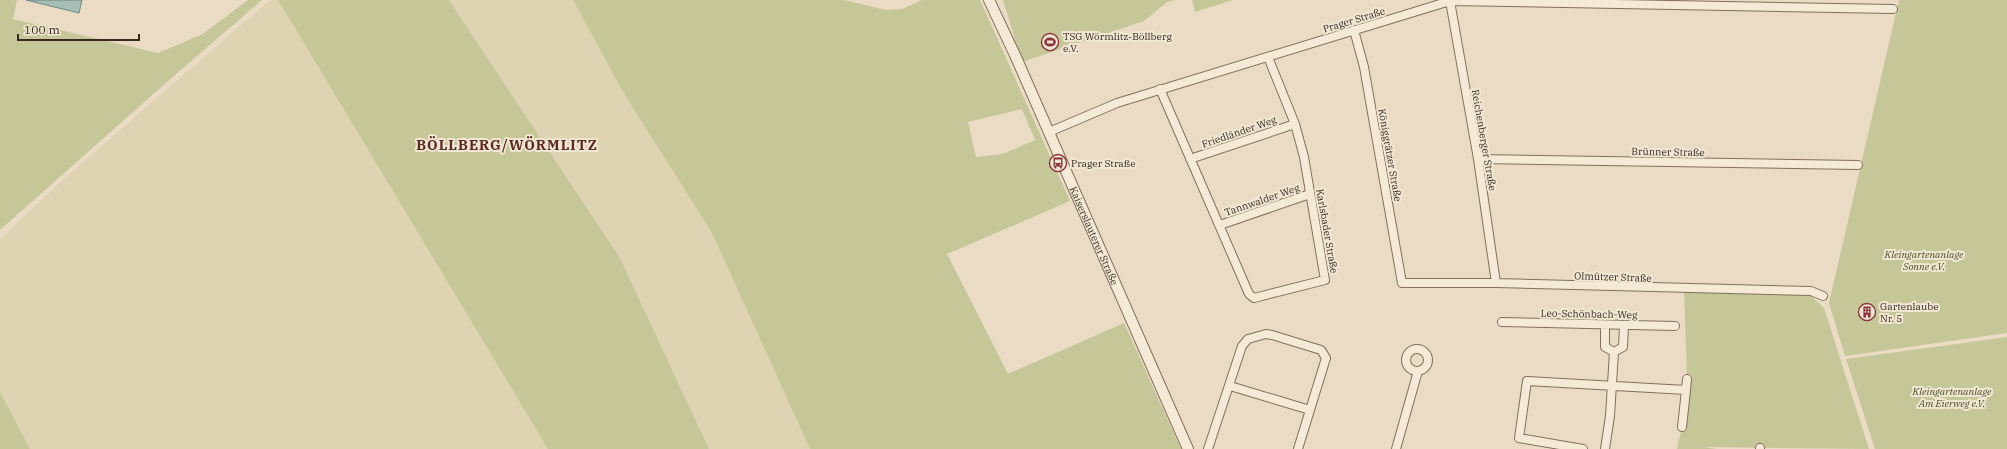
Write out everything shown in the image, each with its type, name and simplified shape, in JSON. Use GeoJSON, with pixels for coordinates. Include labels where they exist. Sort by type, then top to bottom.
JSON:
{"type":"FeatureCollection","features":[{"type":"Feature","properties":{"kind":"street","name":"Kaiserslauterer Straße"},"geometry":{"type":"LineString","coordinates":[[989,0],[1049,132],[1188,449]]}},
{"type":"Feature","properties":{"kind":"street","name":"Prager Straße"},"geometry":{"type":"LineString","coordinates":[[1049,132],[1116,103],[1450,1],[1893,9]]}},
{"type":"Feature","properties":{"kind":"street","name":"Reichenberger Straße"},"geometry":{"type":"LineString","coordinates":[[1450,1],[1478,159],[1496,283]]}},
{"type":"Feature","properties":{"kind":"street","name":"Königgrätzer Straße"},"geometry":{"type":"LineString","coordinates":[[1354,30],[1364,67],[1402,283]]}},
{"type":"Feature","properties":{"kind":"street","name":"Karlsbader Straße"},"geometry":{"type":"LineString","coordinates":[[1160,89],[1249,294],[1254,298],[1325,280],[1304,157],[1294,124],[1268,57]]}},
{"type":"Feature","properties":{"kind":"street","name":"Friedländer Weg"},"geometry":{"type":"LineString","coordinates":[[1190,159],[1294,124]]}},
{"type":"Feature","properties":{"kind":"street","name":"Brünner Straße"},"geometry":{"type":"LineString","coordinates":[[1478,159],[1858,165]]}},
{"type":"Feature","properties":{"kind":"street","name":"Tannwalder Weg"},"geometry":{"type":"LineString","coordinates":[[1220,225],[1310,194]]}},
{"type":"Feature","properties":{"kind":"street","name":"Olmützer Straße"},"geometry":{"type":"LineString","coordinates":[[1402,283],[1496,283],[1811,291],[1823,296]]}},
{"type":"Feature","properties":{"kind":"street","name":"Leo-Schönbach-Weg"},"geometry":{"type":"LineString","coordinates":[[1502,322],[1675,326]]}},
{"type":"Feature","properties":{"kind":"street"},"geometry":{"type":"LineString","coordinates":[[1605,324],[1605,347],[1614,352]]}},
{"type":"Feature","properties":{"kind":"street"},"geometry":{"type":"LineString","coordinates":[[1614,352],[1623,347],[1624,324]]}},
{"type":"Feature","properties":{"kind":"street"},"geometry":{"type":"LineString","coordinates":[[1208,449],[1242,346],[1248,339],[1266,334],[1320,350],[1326,358],[1298,449]]}},
{"type":"Feature","properties":{"kind":"street"},"geometry":{"type":"LineString","coordinates":[[1605,449],[1614,352]]}},
{"type":"Feature","properties":{"kind":"street"},"geometry":{"type":"LineString","coordinates":[[1396,449],[1418,371]]}},
{"type":"Feature","properties":{"kind":"street"},"geometry":{"type":"LineString","coordinates":[[1682,428],[1687,379]]}},
{"type":"Feature","properties":{"kind":"street"},"geometry":{"type":"LineString","coordinates":[[1583,449],[1519,438],[1527,380],[1686,390]]}},
{"type":"Feature","properties":{"kind":"street"},"geometry":{"type":"LineString","coordinates":[[1230,386],[1310,410]]}},
{"type":"Feature","properties":{"kind":"shaded area"},"geometry":{"type":"Polygon","coordinates":[[[270,0],[278,0],[548,449],[30,449],[0,392],[0,239],[69,174],[270,0]]]}},
{"type":"Feature","properties":{"kind":"shaded area"},"geometry":{"type":"Polygon","coordinates":[[[449,0],[573,0],[623,92],[712,233],[810,449],[709,449],[620,258],[449,0]]]}},
{"type":"Feature","properties":{"kind":"green space"},"geometry":{"type":"Polygon","coordinates":[[[0,0],[17,0],[13,19],[158,53],[203,34],[248,0],[262,0],[0,230],[0,0]]]}},
{"type":"Feature","properties":{"kind":"green space"},"geometry":{"type":"Polygon","coordinates":[[[278,0],[449,0],[620,258],[709,449],[548,449],[278,0]]]}},
{"type":"Feature","properties":{"kind":"green space"},"geometry":{"type":"Polygon","coordinates":[[[573,0],[844,0],[886,10],[902,9],[922,0],[980,0],[1070,201],[947,254],[1008,374],[1124,323],[1181,449],[810,449],[712,233],[623,92],[573,0]],[[1022,109],[968,122],[976,157],[1003,154],[1035,140],[1022,109]]]}},
{"type":"Feature","properties":{"kind":"green space","name":"TSG Wörmlitz-Böllberg e.V."},"geometry":{"type":"Polygon","coordinates":[[[1003,0],[1175,0],[1167,2],[1144,21],[1022,62],[1003,0]]]}},
{"type":"Feature","properties":{"kind":"green space"},"geometry":{"type":"Polygon","coordinates":[[[1192,0],[1233,0],[1195,12],[1192,0]]]}},
{"type":"Feature","properties":{"kind":"green space","name":"Kleingartenanlage Sonne e.V."},"geometry":{"type":"Polygon","coordinates":[[[1899,0],[2007,0],[2007,333],[1845,356],[1829,303],[1899,0]]]}},
{"type":"Feature","properties":{"kind":"green space"},"geometry":{"type":"Polygon","coordinates":[[[1684,288],[1809,294],[1824,308],[1869,449],[1702,447],[1717,449],[1677,449],[1682,427],[1687,379],[1684,288]]]}},
{"type":"Feature","properties":{"kind":"green space","name":"Kleingartenanlage Am Eierweg e.V."},"geometry":{"type":"Polygon","coordinates":[[[2007,337],[2007,449],[1875,449],[1846,359],[2007,337]]]}},
{"type":"Feature","properties":{"kind":"green space"},"geometry":{"type":"Polygon","coordinates":[[[0,392],[30,449],[0,449],[0,392]]]}},
{"type":"Feature","properties":{"kind":"water"},"geometry":{"type":"Polygon","coordinates":[[[26,0],[82,0],[79,13],[26,0]]]}},
{"type":"Feature","properties":{"kind":"place","name":"TSG Wörmlitz-Böllberg e.V."},"geometry":{"type":"Point","coordinates":[1050,42]}},
{"type":"Feature","properties":{"kind":"place","name":"Prager Straße"},"geometry":{"type":"Point","coordinates":[1058,163]}},
{"type":"Feature","properties":{"kind":"place","name":"Gartenlaube Nr. 5"},"geometry":{"type":"Point","coordinates":[1867,312]}},
{"type":"Feature","properties":{"kind":"district","name":"BÖLLBERG/WÖRMLITZ"},"geometry":{"type":"Point","coordinates":[507,145]}}]}
